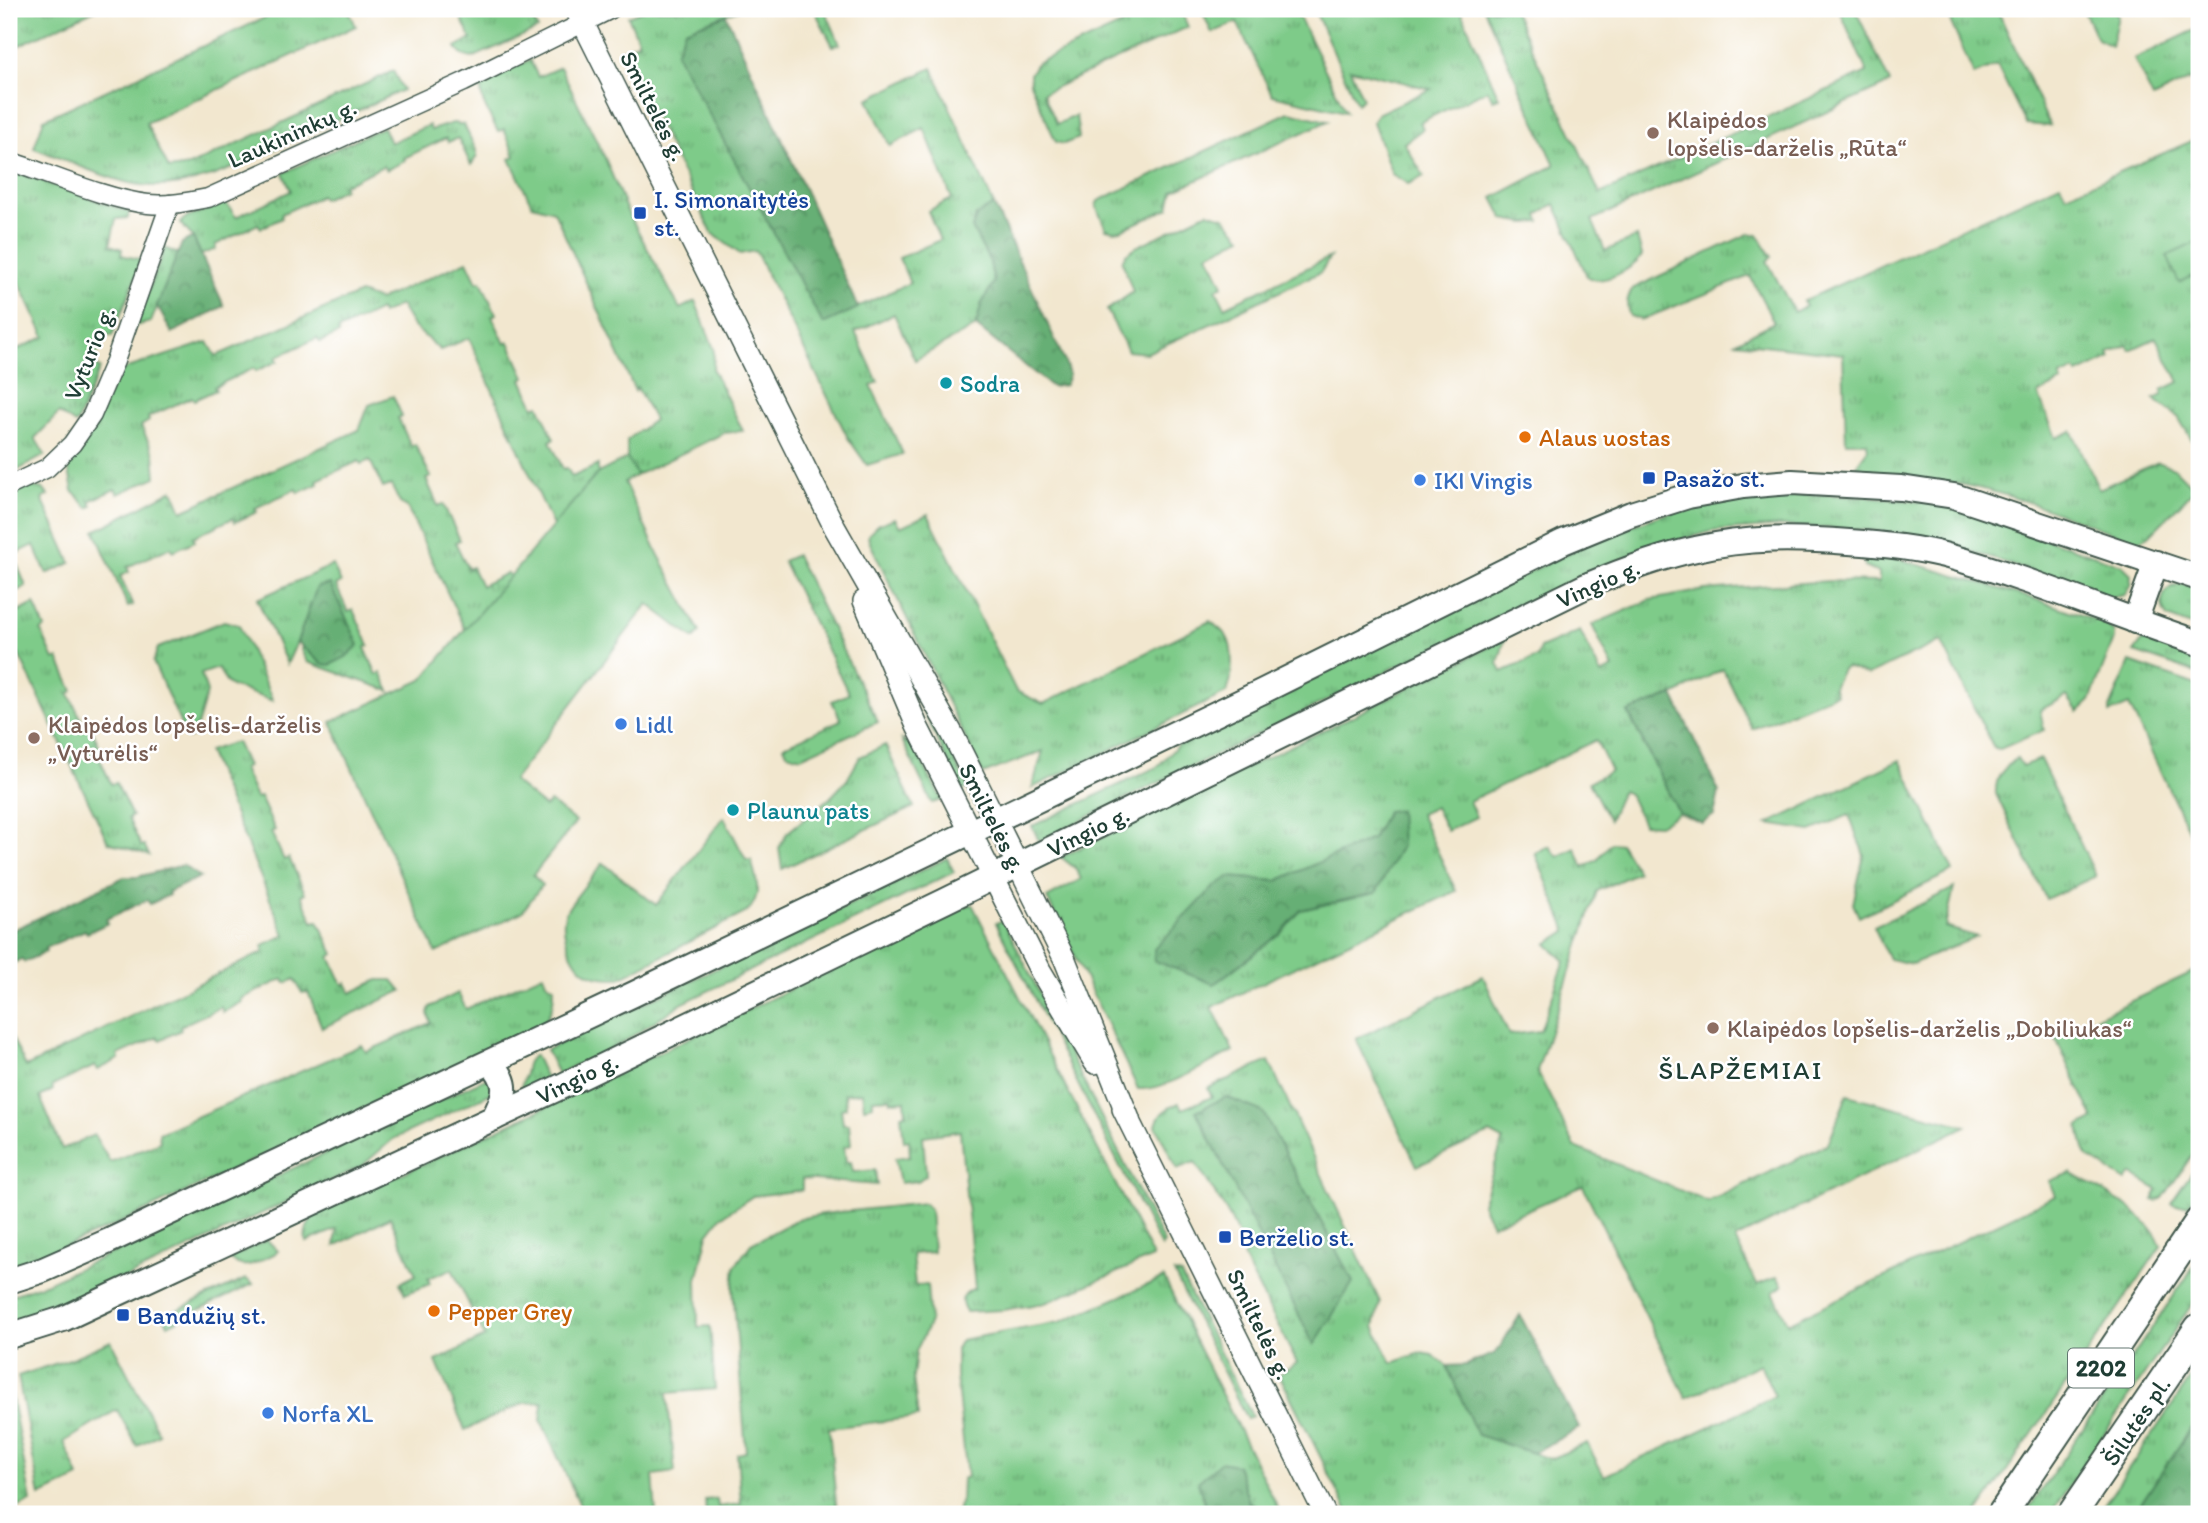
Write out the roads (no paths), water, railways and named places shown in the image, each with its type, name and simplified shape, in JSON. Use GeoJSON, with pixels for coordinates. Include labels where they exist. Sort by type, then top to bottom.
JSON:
{"type":"FeatureCollection","features":[{"type":"Feature","properties":{"kind":"main road","name":"Vingio g."},"geometry":{"type":"LineString","coordinates":[[9,1282],[108,1241],[491,1062],[996,820],[1563,542],[1631,514],[1688,496],[1743,486],[1792,482],[1901,488],[1954,496],[2199,578]]}},
{"type":"Feature","properties":{"kind":"main road","name":"Vingio g."},"geometry":{"type":"LineString","coordinates":[[9,1336],[75,1313],[494,1118],[1586,586],[1649,561],[1698,548],[1750,540],[1794,538],[1889,545],[1941,554],[1987,568],[2199,643]]}},
{"type":"Feature","properties":{"kind":"main road"},"geometry":{"type":"LineString","coordinates":[[2135,621],[2156,563]]}},
{"type":"Feature","properties":{"kind":"main road"},"geometry":{"type":"LineString","coordinates":[[491,1062],[504,1082],[505,1095],[494,1118]]}},
{"type":"Feature","properties":{"kind":"main road","name":"2202"},"geometry":{"type":"LineString","coordinates":[[2002,1514],[2199,1222]]}},
{"type":"Feature","properties":{"kind":"main road","name":"Šilutės pl."},"geometry":{"type":"LineString","coordinates":[[2072,1514],[2199,1328]]}},
{"type":"Feature","properties":{"kind":"street","name":"Laukininkų g."},"geometry":{"type":"LineString","coordinates":[[9,161],[117,197],[147,204],[170,204],[208,198],[464,82],[579,16],[611,9]]}},
{"type":"Feature","properties":{"kind":"street","name":"Smiltelės g."},"geometry":{"type":"LineString","coordinates":[[579,16],[835,528],[952,733],[996,820],[1065,960],[1129,1119]]}},
{"type":"Feature","properties":{"kind":"street","name":"Vyturio g."},"geometry":{"type":"LineString","coordinates":[[9,486],[47,468],[72,444],[92,415],[115,361],[170,204]]}},
{"type":"Feature","properties":{"kind":"street","name":"Smiltelės g."},"geometry":{"type":"LineString","coordinates":[[835,528],[917,726],[1040,970],[1129,1119],[1325,1514]]}},
{"type":"Feature","properties":{"kind":"place","name":"Klaipėdos lopšelis-darželis „Rūta“"},"geometry":{"type":"Point","coordinates":[1653,133]}},
{"type":"Feature","properties":{"kind":"place","name":"I. Simonaitytės st."},"geometry":{"type":"Point","coordinates":[640,213]}},
{"type":"Feature","properties":{"kind":"place","name":"Sodra"},"geometry":{"type":"Point","coordinates":[946,383]}},
{"type":"Feature","properties":{"kind":"place","name":"Alaus uostas"},"geometry":{"type":"Point","coordinates":[1525,437]}},
{"type":"Feature","properties":{"kind":"place","name":"Pasažo st."},"geometry":{"type":"Point","coordinates":[1649,478]}},
{"type":"Feature","properties":{"kind":"place","name":"IKI Vingis"},"geometry":{"type":"Point","coordinates":[1420,480]}},
{"type":"Feature","properties":{"kind":"place","name":"Lidl"},"geometry":{"type":"Point","coordinates":[621,724]}},
{"type":"Feature","properties":{"kind":"place","name":"Klaipėdos lopšelis-darželis „Vyturėlis“"},"geometry":{"type":"Point","coordinates":[34,738]}},
{"type":"Feature","properties":{"kind":"place","name":"Plaunu pats"},"geometry":{"type":"Point","coordinates":[733,810]}},
{"type":"Feature","properties":{"kind":"place","name":"Klaipėdos lopšelis-darželis „Dobiliukas“"},"geometry":{"type":"Point","coordinates":[1713,1028]}},
{"type":"Feature","properties":{"kind":"place","name":"Berželio st."},"geometry":{"type":"Point","coordinates":[1225,1237]}},
{"type":"Feature","properties":{"kind":"place","name":"Pepper Grey"},"geometry":{"type":"Point","coordinates":[434,1311]}},
{"type":"Feature","properties":{"kind":"place","name":"Bandužių st."},"geometry":{"type":"Point","coordinates":[123,1315]}},
{"type":"Feature","properties":{"kind":"place","name":"Norfa XL"},"geometry":{"type":"Point","coordinates":[268,1413]}},
{"type":"Feature","properties":{"kind":"district","name":"ŠLAPŽEMIAI"},"geometry":{"type":"Point","coordinates":[1741,1070]}}]}
